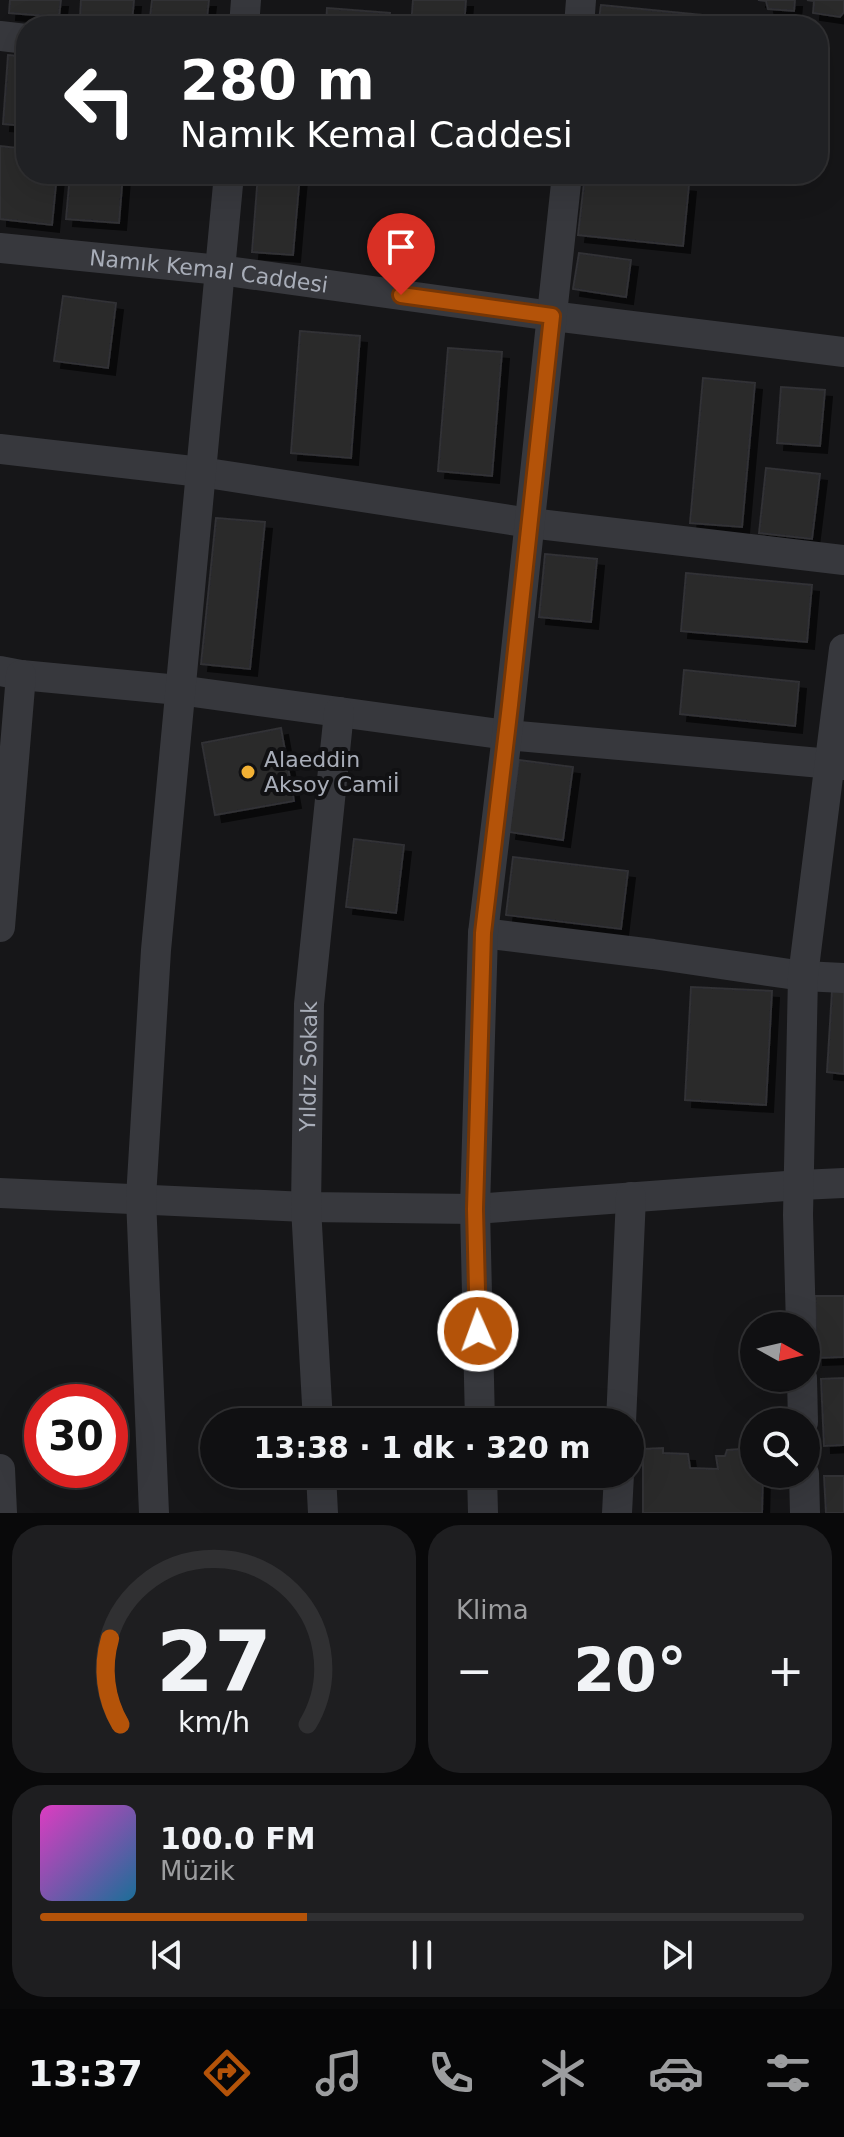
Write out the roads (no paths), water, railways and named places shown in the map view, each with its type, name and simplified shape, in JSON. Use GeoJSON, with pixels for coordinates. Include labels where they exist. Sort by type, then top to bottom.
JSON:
{"type":"FeatureCollection","features":[{"type":"Feature","properties":{"kind":"street"},"geometry":{"type":"LineString","coordinates":[[154,1513],[141,1198],[156,950],[228,184]]}},
{"type":"Feature","properties":{"kind":"street"},"geometry":{"type":"LineString","coordinates":[[480,1408],[475,1209],[483,933],[566,184]]}},
{"type":"Feature","properties":{"kind":"street","name":"Namık Kemal Caddesi"},"geometry":{"type":"LineString","coordinates":[[0,248],[220,270],[844,352]]}},
{"type":"Feature","properties":{"kind":"street"},"geometry":{"type":"LineString","coordinates":[[0,449],[201,472],[530,523],[844,560]]}},
{"type":"Feature","properties":{"kind":"street"},"geometry":{"type":"LineString","coordinates":[[801,1312],[798,1215],[803,976],[836,764],[844,649]]}},
{"type":"Feature","properties":{"kind":"street"},"geometry":{"type":"LineString","coordinates":[[0,927],[11,673],[179,690],[507,735],[836,764]]}},
{"type":"Feature","properties":{"kind":"street","name":"Yıldız Sokak"},"geometry":{"type":"LineString","coordinates":[[317,1408],[306,1207],[309,1004],[339,712]]}},
{"type":"Feature","properties":{"kind":"street"},"geometry":{"type":"LineString","coordinates":[[483,933],[803,976],[844,978]]}},
{"type":"Feature","properties":{"kind":"street"},"geometry":{"type":"LineString","coordinates":[[0,1193],[306,1207],[475,1209],[844,1183]]}},
{"type":"Feature","properties":{"kind":"street"},"geometry":{"type":"LineString","coordinates":[[622,1408],[631,1197]]}},
{"type":"Feature","properties":{"kind":"street"},"geometry":{"type":"LineString","coordinates":[[0,1469],[2,1513]]}},
{"type":"Feature","properties":{"kind":"street"},"geometry":{"type":"LineString","coordinates":[[322,1488],[323,1513]]}},
{"type":"Feature","properties":{"kind":"street"},"geometry":{"type":"LineString","coordinates":[[482,1488],[483,1513]]}},
{"type":"Feature","properties":{"kind":"street"},"geometry":{"type":"LineString","coordinates":[[617,1513],[618,1488]]}},
{"type":"Feature","properties":{"kind":"street"},"geometry":{"type":"LineString","coordinates":[[804,1488],[805,1513]]}},
{"type":"Feature","properties":{"kind":"place","name":"Alaeddin Aksoy Camiİ"},"geometry":{"type":"Point","coordinates":[248,772]}}]}
